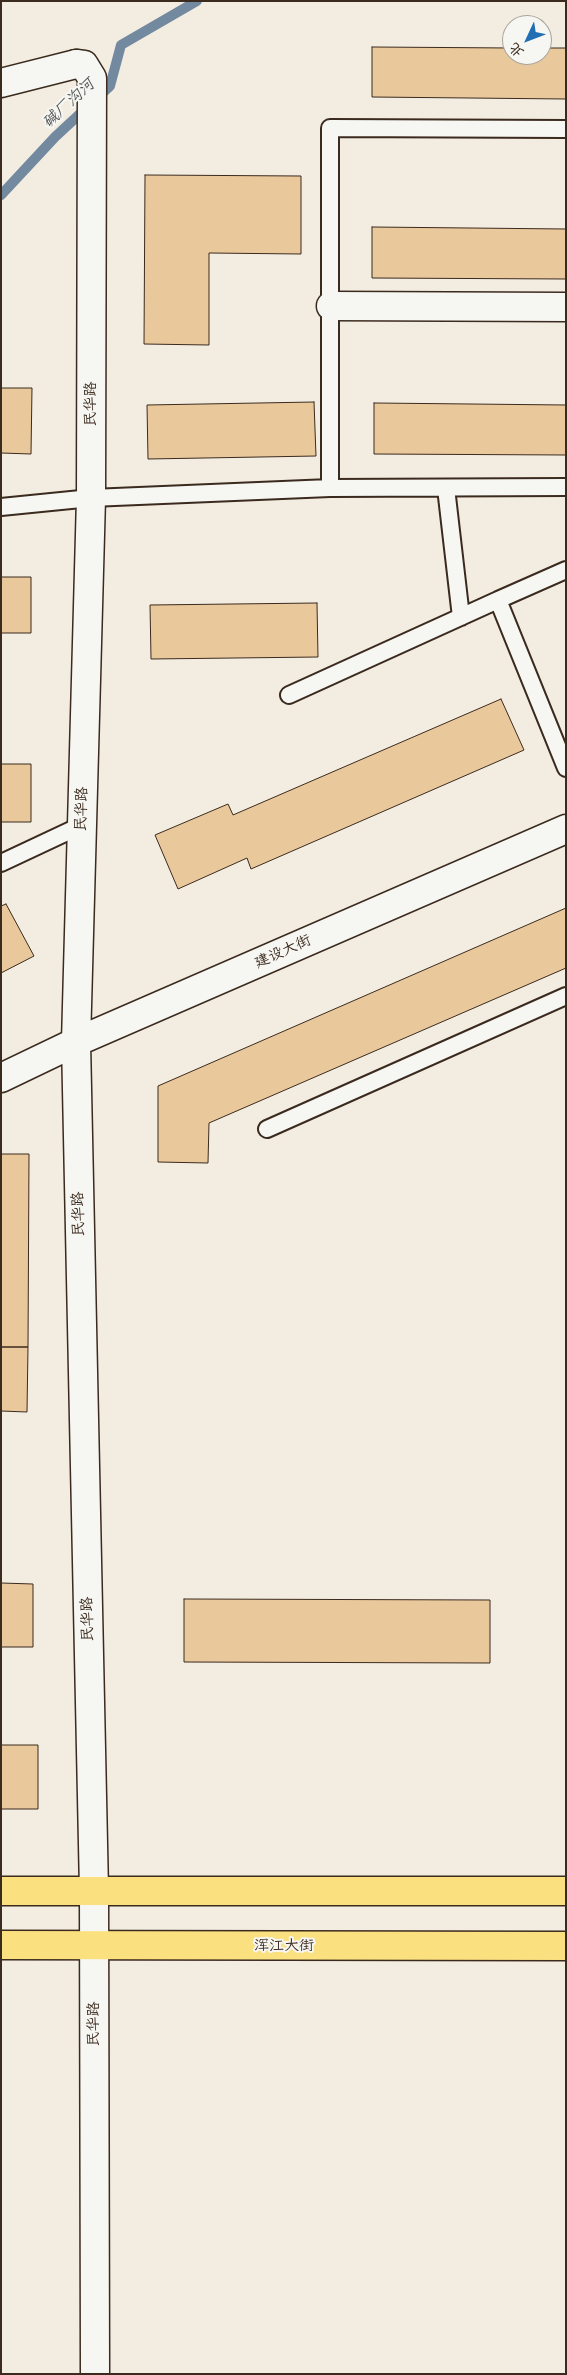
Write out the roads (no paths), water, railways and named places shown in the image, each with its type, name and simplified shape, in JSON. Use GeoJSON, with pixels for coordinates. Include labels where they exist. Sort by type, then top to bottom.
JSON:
{"type":"FeatureCollection","features":[{"type":"Feature","properties":{"kind":"main road"},"geometry":{"type":"LineString","coordinates":[[1,1891],[566,1890]]}},
{"type":"Feature","properties":{"kind":"main road","name":"浑江大街"},"geometry":{"type":"LineString","coordinates":[[1,1945],[566,1946]]}},
{"type":"Feature","properties":{"kind":"street","name":"民华路"},"geometry":{"type":"LineString","coordinates":[[1,83],[84,71],[91,137],[91,498],[76,1042],[94,1891],[95,2374]]}},
{"type":"Feature","properties":{"kind":"street"},"geometry":{"type":"LineString","coordinates":[[330,306],[566,307]]}},
{"type":"Feature","properties":{"kind":"street","name":"建设大街"},"geometry":{"type":"LineString","coordinates":[[1,1078],[76,1042],[566,829]]}},
{"type":"Feature","properties":{"kind":"lane"},"geometry":{"type":"LineString","coordinates":[[330,488],[330,128],[566,129]]}},
{"type":"Feature","properties":{"kind":"lane"},"geometry":{"type":"LineString","coordinates":[[1,507],[91,498],[330,488],[566,487]]}},
{"type":"Feature","properties":{"kind":"lane"},"geometry":{"type":"LineString","coordinates":[[446,488],[461,617]]}},
{"type":"Feature","properties":{"kind":"lane"},"geometry":{"type":"LineString","coordinates":[[289,695],[566,570]]}},
{"type":"Feature","properties":{"kind":"lane"},"geometry":{"type":"LineString","coordinates":[[498,600],[566,768]]}},
{"type":"Feature","properties":{"kind":"lane"},"geometry":{"type":"LineString","coordinates":[[1,863],[82,825]]}},
{"type":"Feature","properties":{"kind":"lane"},"geometry":{"type":"LineString","coordinates":[[267,1129],[566,996]]}},
{"type":"Feature","properties":{"kind":"waterway","name":"碱厂沟河"},"geometry":{"type":"LineString","coordinates":[[1,195],[55,137],[110,86],[121,45],[197,1]]}}]}
